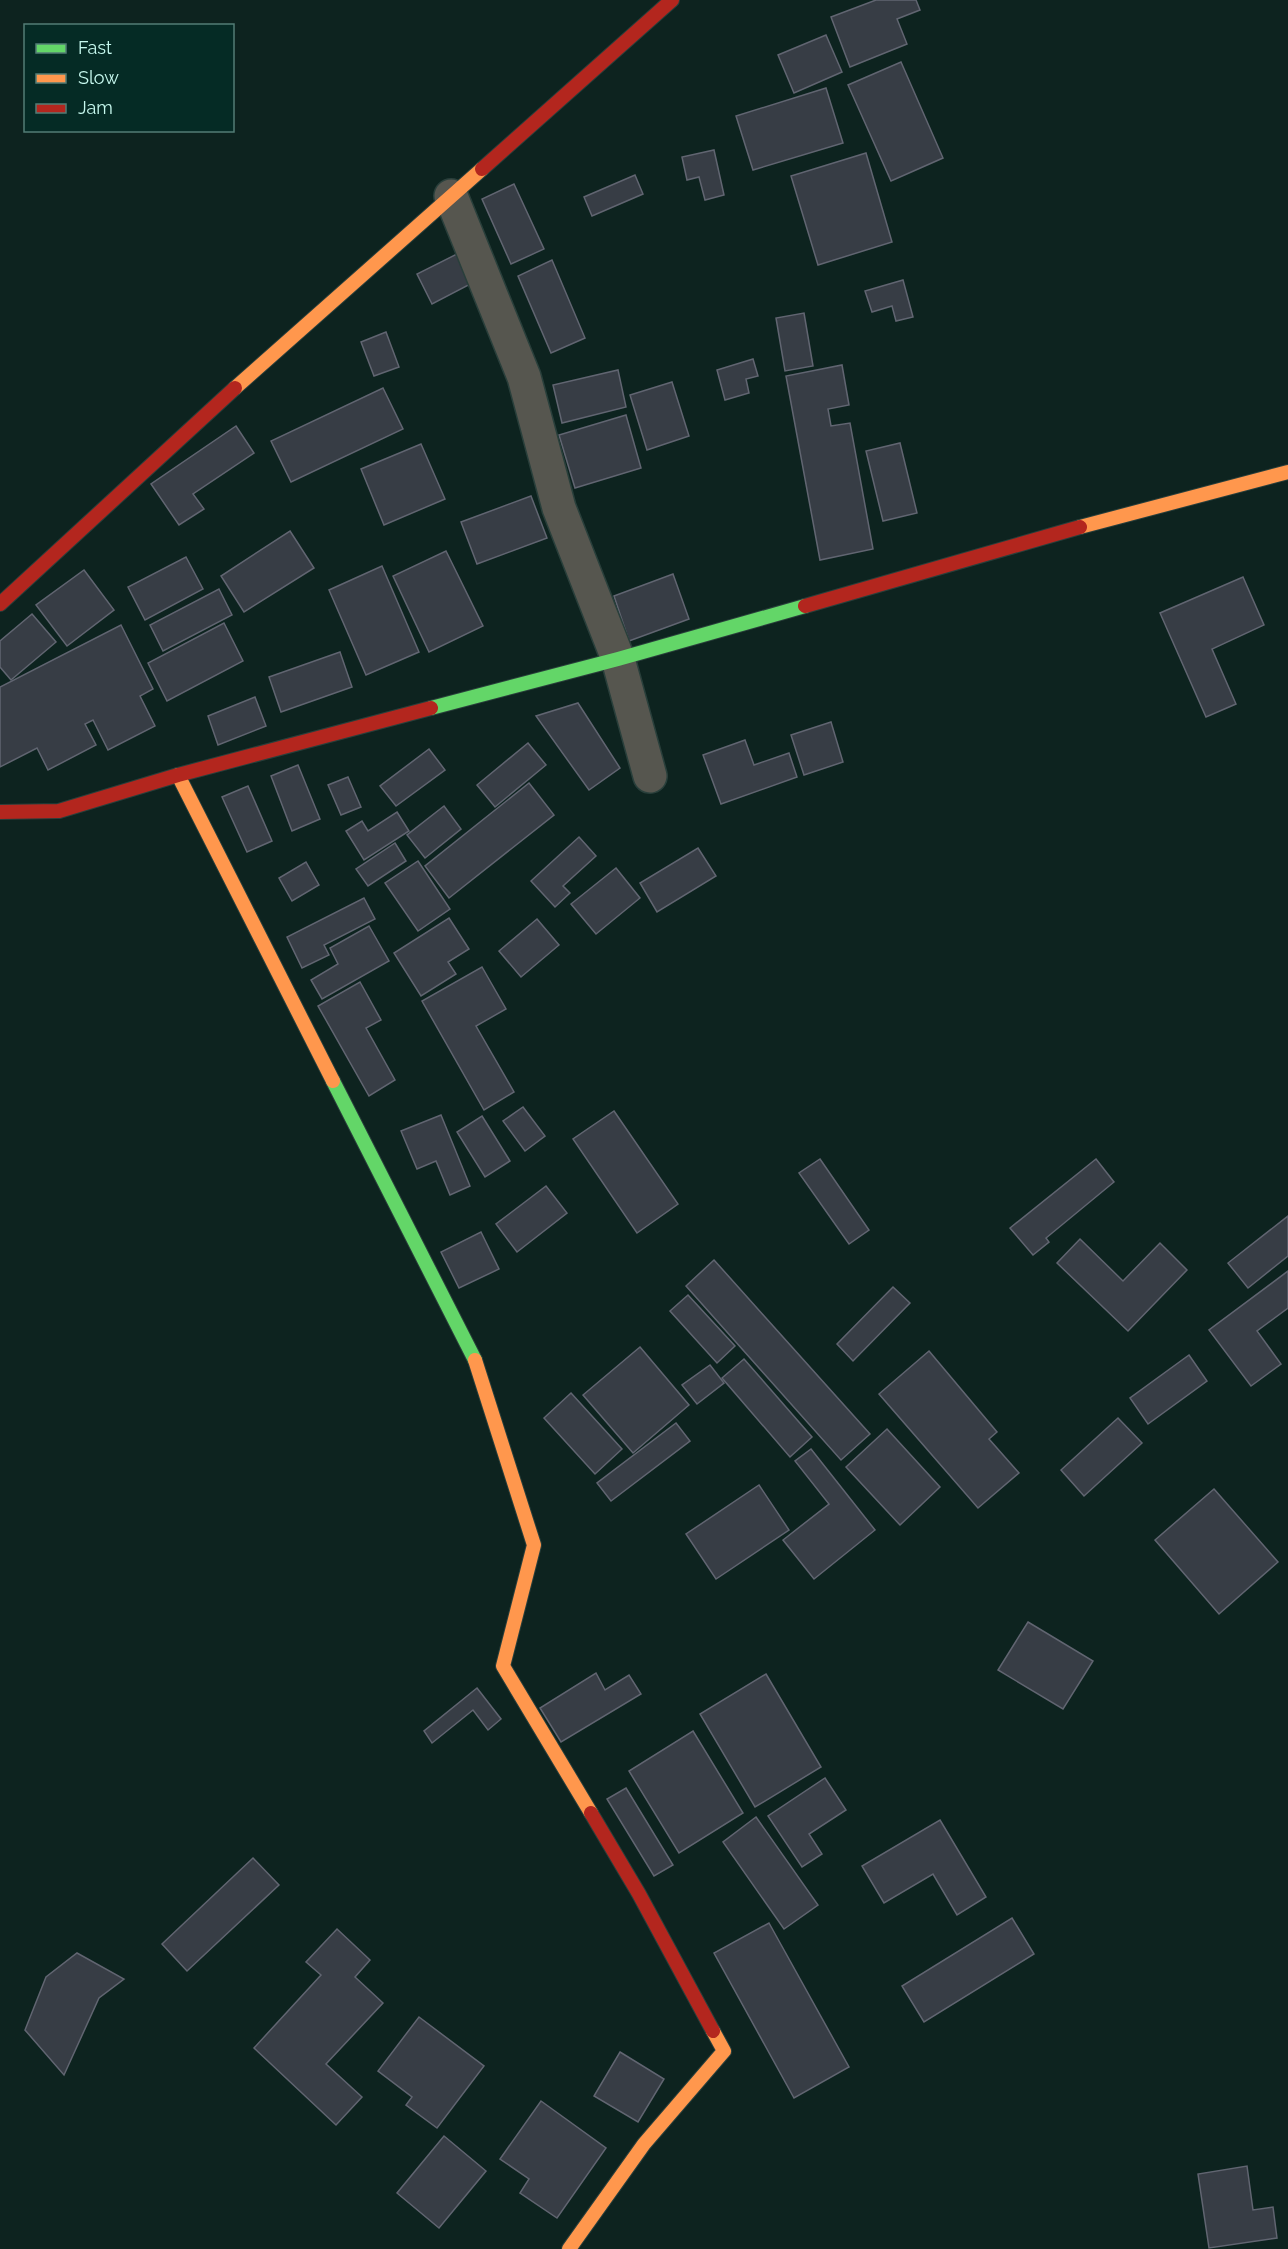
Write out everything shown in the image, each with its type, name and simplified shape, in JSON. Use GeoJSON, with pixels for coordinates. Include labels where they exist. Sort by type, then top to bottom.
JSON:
{"type":"FeatureCollection","features":[{"type":"Feature","properties":{"kind":"street"},"geometry":{"type":"LineString","coordinates":[[0,604],[231,392],[672,0]]}},
{"type":"Feature","properties":{"kind":"street"},"geometry":{"type":"LineString","coordinates":[[451,196],[524,377],[559,508],[618,659],[650,776]]}},
{"type":"Feature","properties":{"kind":"street"},"geometry":{"type":"LineString","coordinates":[[0,812],[59,811],[178,775],[618,659],[1117,517],[1288,472]]}},
{"type":"Feature","properties":{"kind":"street"},"geometry":{"type":"LineString","coordinates":[[178,775],[475,1361],[534,1545],[503,1666],[639,1894],[724,2051],[644,2144],[569,2249]]}},
{"type":"Feature","properties":{"kind":"building"},"geometry":{"type":"Polygon","coordinates":[[[876,0],[916,0],[920,10],[897,19],[907,44],[850,67],[831,17],[876,0]]]}},
{"type":"Feature","properties":{"kind":"building"},"geometry":{"type":"Polygon","coordinates":[[[826,35],[842,72],[794,93],[778,55],[826,35]]]}},
{"type":"Feature","properties":{"kind":"building"},"geometry":{"type":"Polygon","coordinates":[[[901,62],[943,158],[891,181],[848,85],[901,62]]]}},
{"type":"Feature","properties":{"kind":"building"},"geometry":{"type":"Polygon","coordinates":[[[826,88],[843,143],[753,170],[736,116],[826,88]]]}},
{"type":"Feature","properties":{"kind":"building"},"geometry":{"type":"Polygon","coordinates":[[[714,150],[724,195],[705,200],[699,177],[687,180],[682,157],[714,150]]]}},
{"type":"Feature","properties":{"kind":"building"},"geometry":{"type":"Polygon","coordinates":[[[866,153],[892,242],[818,265],[791,176],[866,153]]]}},
{"type":"Feature","properties":{"kind":"building"},"geometry":{"type":"Polygon","coordinates":[[[635,175],[643,194],[592,216],[584,197],[635,175]]]}},
{"type":"Feature","properties":{"kind":"building"},"geometry":{"type":"Polygon","coordinates":[[[514,184],[544,249],[511,264],[482,199],[514,184]]]}},
{"type":"Feature","properties":{"kind":"building"},"geometry":{"type":"Polygon","coordinates":[[[465,250],[480,279],[432,304],[417,274],[465,250]]]}},
{"type":"Feature","properties":{"kind":"building"},"geometry":{"type":"Polygon","coordinates":[[[552,260],[585,338],[551,353],[518,276],[552,260]]]}},
{"type":"Feature","properties":{"kind":"building"},"geometry":{"type":"Polygon","coordinates":[[[903,280],[913,317],[896,321],[892,306],[872,312],[865,291],[903,280]]]}},
{"type":"Feature","properties":{"kind":"building"},"geometry":{"type":"Polygon","coordinates":[[[804,313],[813,366],[785,371],[776,318],[804,313]]]}},
{"type":"Feature","properties":{"kind":"building"},"geometry":{"type":"Polygon","coordinates":[[[386,332],[399,367],[374,376],[361,342],[386,332]]]}},
{"type":"Feature","properties":{"kind":"building"},"geometry":{"type":"Polygon","coordinates":[[[753,359],[758,376],[746,379],[749,393],[725,400],[717,370],[753,359]]]}},
{"type":"Feature","properties":{"kind":"building"},"geometry":{"type":"Polygon","coordinates":[[[842,365],[849,405],[828,409],[831,426],[850,423],[873,549],[820,560],[786,376],[842,365]]]}},
{"type":"Feature","properties":{"kind":"building"},"geometry":{"type":"Polygon","coordinates":[[[618,370],[626,407],[562,423],[553,385],[618,370]]]}},
{"type":"Feature","properties":{"kind":"building"},"geometry":{"type":"Polygon","coordinates":[[[672,382],[689,436],[647,450],[630,395],[672,382]]]}},
{"type":"Feature","properties":{"kind":"building"},"geometry":{"type":"Polygon","coordinates":[[[383,388],[403,429],[291,482],[271,441],[383,388]]]}},
{"type":"Feature","properties":{"kind":"building"},"geometry":{"type":"Polygon","coordinates":[[[626,415],[641,468],[575,488],[559,435],[626,415]]]}},
{"type":"Feature","properties":{"kind":"building"},"geometry":{"type":"Polygon","coordinates":[[[236,426],[254,453],[193,494],[204,509],[179,525],[151,484],[236,426]]]}},
{"type":"Feature","properties":{"kind":"building"},"geometry":{"type":"Polygon","coordinates":[[[900,443],[917,513],[883,521],[866,451],[900,443]]]}},
{"type":"Feature","properties":{"kind":"building"},"geometry":{"type":"Polygon","coordinates":[[[421,444],[445,499],[384,525],[361,469],[421,444]]]}},
{"type":"Feature","properties":{"kind":"building"},"geometry":{"type":"Polygon","coordinates":[[[531,496],[547,538],[477,564],[461,522],[531,496]]]}},
{"type":"Feature","properties":{"kind":"building"},"geometry":{"type":"Polygon","coordinates":[[[290,531],[314,568],[244,612],[221,576],[290,531]]]}},
{"type":"Feature","properties":{"kind":"building"},"geometry":{"type":"Polygon","coordinates":[[[446,551],[483,626],[429,652],[393,576],[446,551]]]}},
{"type":"Feature","properties":{"kind":"building"},"geometry":{"type":"Polygon","coordinates":[[[186,557],[203,589],[145,620],[128,587],[186,557]]]}},
{"type":"Feature","properties":{"kind":"building"},"geometry":{"type":"Polygon","coordinates":[[[382,566],[419,652],[366,675],[329,590],[382,566]]]}},
{"type":"Feature","properties":{"kind":"building"},"geometry":{"type":"Polygon","coordinates":[[[84,570],[114,610],[67,646],[36,605],[84,570]]]}},
{"type":"Feature","properties":{"kind":"building"},"geometry":{"type":"Polygon","coordinates":[[[673,574],[689,619],[629,641],[614,596],[673,574]]]}},
{"type":"Feature","properties":{"kind":"building"},"geometry":{"type":"Polygon","coordinates":[[[1243,577],[1264,625],[1212,649],[1236,704],[1206,717],[1160,613],[1243,577]]]}},
{"type":"Feature","properties":{"kind":"building"},"geometry":{"type":"Polygon","coordinates":[[[219,589],[232,615],[163,651],[150,625],[219,589]]]}},
{"type":"Feature","properties":{"kind":"building"},"geometry":{"type":"Polygon","coordinates":[[[32,614],[56,642],[11,680],[0,667],[0,641],[32,614]]]}},
{"type":"Feature","properties":{"kind":"building"},"geometry":{"type":"Polygon","coordinates":[[[224,623],[243,661],[167,701],[148,663],[224,623]]]}},
{"type":"Feature","properties":{"kind":"building"},"geometry":{"type":"Polygon","coordinates":[[[121,625],[153,689],[140,696],[155,726],[108,750],[93,720],[85,724],[96,745],[48,770],[37,748],[0,767],[0,687],[121,625]]]}},
{"type":"Feature","properties":{"kind":"building"},"geometry":{"type":"Polygon","coordinates":[[[340,652],[352,687],[281,712],[269,677],[340,652]]]}},
{"type":"Feature","properties":{"kind":"building"},"geometry":{"type":"Polygon","coordinates":[[[255,697],[266,726],[218,745],[208,716],[255,697]]]}},
{"type":"Feature","properties":{"kind":"building"},"geometry":{"type":"Polygon","coordinates":[[[578,703],[620,768],[589,790],[536,716],[578,703]]]}},
{"type":"Feature","properties":{"kind":"building"},"geometry":{"type":"Polygon","coordinates":[[[831,722],[843,762],[804,775],[791,735],[831,722]]]}},
{"type":"Feature","properties":{"kind":"building"},"geometry":{"type":"Polygon","coordinates":[[[745,740],[754,765],[789,753],[797,777],[721,804],[703,755],[745,740]]]}},
{"type":"Feature","properties":{"kind":"building"},"geometry":{"type":"Polygon","coordinates":[[[528,743],[546,765],[495,807],[477,785],[528,743]]]}},
{"type":"Feature","properties":{"kind":"building"},"geometry":{"type":"Polygon","coordinates":[[[429,749],[445,770],[396,806],[380,786],[429,749]]]}},
{"type":"Feature","properties":{"kind":"building"},"geometry":{"type":"Polygon","coordinates":[[[298,765],[320,819],[292,831],[271,776],[298,765]]]}},
{"type":"Feature","properties":{"kind":"building"},"geometry":{"type":"Polygon","coordinates":[[[348,777],[361,807],[341,815],[328,785],[348,777]]]}},
{"type":"Feature","properties":{"kind":"building"},"geometry":{"type":"Polygon","coordinates":[[[529,783],[554,815],[449,898],[425,866],[529,783]]]}},
{"type":"Feature","properties":{"kind":"building"},"geometry":{"type":"Polygon","coordinates":[[[248,786],[272,841],[247,852],[222,797],[248,786]]]}},
{"type":"Feature","properties":{"kind":"building"},"geometry":{"type":"Polygon","coordinates":[[[444,806],[461,829],[425,858],[407,835],[444,806]]]}},
{"type":"Feature","properties":{"kind":"building"},"geometry":{"type":"Polygon","coordinates":[[[397,812],[409,831],[364,860],[346,831],[362,821],[368,831],[397,812]]]}},
{"type":"Feature","properties":{"kind":"building"},"geometry":{"type":"Polygon","coordinates":[[[579,837],[596,856],[563,886],[570,893],[555,907],[531,881],[579,837]]]}},
{"type":"Feature","properties":{"kind":"building"},"geometry":{"type":"Polygon","coordinates":[[[395,843],[406,861],[368,886],[356,869],[395,843]]]}},
{"type":"Feature","properties":{"kind":"building"},"geometry":{"type":"Polygon","coordinates":[[[698,848],[716,876],[657,912],[640,883],[698,848]]]}},
{"type":"Feature","properties":{"kind":"building"},"geometry":{"type":"Polygon","coordinates":[[[418,861],[450,909],[418,931],[385,883],[418,861]]]}},
{"type":"Feature","properties":{"kind":"building"},"geometry":{"type":"Polygon","coordinates":[[[306,862],[319,885],[292,901],[279,878],[306,862]]]}},
{"type":"Feature","properties":{"kind":"building"},"geometry":{"type":"Polygon","coordinates":[[[616,868],[640,898],[596,934],[571,904],[616,868]]]}},
{"type":"Feature","properties":{"kind":"building"},"geometry":{"type":"Polygon","coordinates":[[[364,898],[375,919],[324,945],[329,955],[302,968],[287,937],[364,898]]]}},
{"type":"Feature","properties":{"kind":"building"},"geometry":{"type":"Polygon","coordinates":[[[449,918],[469,949],[448,962],[456,974],[421,996],[394,953],[449,918]]]}},
{"type":"Feature","properties":{"kind":"building"},"geometry":{"type":"Polygon","coordinates":[[[537,919],[559,945],[521,977],[499,951],[537,919]]]}},
{"type":"Feature","properties":{"kind":"building"},"geometry":{"type":"Polygon","coordinates":[[[369,926],[389,961],[322,999],[311,980],[338,964],[330,948],[369,926]]]}},
{"type":"Feature","properties":{"kind":"building"},"geometry":{"type":"Polygon","coordinates":[[[482,967],[506,1009],[476,1026],[514,1092],[484,1110],[422,1001],[482,967]]]}},
{"type":"Feature","properties":{"kind":"building"},"geometry":{"type":"Polygon","coordinates":[[[360,982],[381,1020],[366,1028],[395,1080],[369,1096],[318,1006],[360,982]]]}},
{"type":"Feature","properties":{"kind":"building"},"geometry":{"type":"Polygon","coordinates":[[[523,1107],[545,1136],[525,1151],[503,1121],[523,1107]]]}},
{"type":"Feature","properties":{"kind":"building"},"geometry":{"type":"Polygon","coordinates":[[[614,1111],[678,1204],[637,1233],[573,1139],[614,1111]]]}},
{"type":"Feature","properties":{"kind":"building"},"geometry":{"type":"Polygon","coordinates":[[[441,1115],[470,1186],[450,1195],[436,1161],[417,1169],[401,1131],[441,1115]]]}},
{"type":"Feature","properties":{"kind":"building"},"geometry":{"type":"Polygon","coordinates":[[[482,1116],[510,1161],[485,1177],[457,1132],[482,1116]]]}},
{"type":"Feature","properties":{"kind":"building"},"geometry":{"type":"Polygon","coordinates":[[[820,1159],[869,1230],[849,1244],[799,1173],[820,1159]]]}},
{"type":"Feature","properties":{"kind":"building"},"geometry":{"type":"Polygon","coordinates":[[[1096,1159],[1114,1182],[1046,1238],[1049,1242],[1033,1255],[1010,1228],[1096,1159]]]}},
{"type":"Feature","properties":{"kind":"building"},"geometry":{"type":"Polygon","coordinates":[[[546,1186],[567,1213],[517,1252],[496,1224],[546,1186]]]}},
{"type":"Feature","properties":{"kind":"building"},"geometry":{"type":"Polygon","coordinates":[[[1288,1216],[1288,1256],[1248,1288],[1228,1263],[1288,1216]]]}},
{"type":"Feature","properties":{"kind":"building"},"geometry":{"type":"Polygon","coordinates":[[[481,1232],[499,1269],[459,1288],[441,1252],[481,1232]]]}},
{"type":"Feature","properties":{"kind":"building"},"geometry":{"type":"Polygon","coordinates":[[[1080,1239],[1123,1281],[1160,1243],[1187,1270],[1128,1331],[1057,1263],[1080,1239]]]}},
{"type":"Feature","properties":{"kind":"building"},"geometry":{"type":"Polygon","coordinates":[[[714,1260],[870,1434],[841,1460],[686,1286],[714,1260]]]}},
{"type":"Feature","properties":{"kind":"building"},"geometry":{"type":"Polygon","coordinates":[[[1288,1271],[1288,1308],[1257,1331],[1281,1364],[1251,1386],[1209,1330],[1288,1271]]]}},
{"type":"Feature","properties":{"kind":"building"},"geometry":{"type":"Polygon","coordinates":[[[893,1287],[910,1303],[853,1361],[837,1344],[893,1287]]]}},
{"type":"Feature","properties":{"kind":"building"},"geometry":{"type":"Polygon","coordinates":[[[688,1295],[735,1346],[717,1363],[670,1311],[688,1295]]]}},
{"type":"Feature","properties":{"kind":"building"},"geometry":{"type":"Polygon","coordinates":[[[640,1347],[689,1405],[633,1453],[583,1395],[640,1347]]]}},
{"type":"Feature","properties":{"kind":"building"},"geometry":{"type":"Polygon","coordinates":[[[929,1351],[997,1432],[989,1439],[1019,1473],[978,1508],[879,1394],[929,1351]]]}},
{"type":"Feature","properties":{"kind":"building"},"geometry":{"type":"Polygon","coordinates":[[[1189,1355],[1207,1381],[1148,1424],[1130,1398],[1189,1355]]]}},
{"type":"Feature","properties":{"kind":"building"},"geometry":{"type":"Polygon","coordinates":[[[744,1359],[812,1437],[790,1457],[722,1378],[744,1359]]]}},
{"type":"Feature","properties":{"kind":"building"},"geometry":{"type":"Polygon","coordinates":[[[710,1365],[724,1383],[697,1404],[682,1385],[710,1365]]]}},
{"type":"Feature","properties":{"kind":"building"},"geometry":{"type":"Polygon","coordinates":[[[571,1393],[622,1449],[595,1474],[544,1418],[571,1393]]]}},
{"type":"Feature","properties":{"kind":"building"},"geometry":{"type":"Polygon","coordinates":[[[1118,1418],[1142,1443],[1084,1496],[1061,1470],[1118,1418]]]}},
{"type":"Feature","properties":{"kind":"building"},"geometry":{"type":"Polygon","coordinates":[[[676,1423],[690,1441],[611,1501],[597,1483],[676,1423]]]}},
{"type":"Feature","properties":{"kind":"building"},"geometry":{"type":"Polygon","coordinates":[[[887,1429],[940,1487],[900,1525],[846,1467],[887,1429]]]}},
{"type":"Feature","properties":{"kind":"building"},"geometry":{"type":"Polygon","coordinates":[[[811,1449],[875,1530],[814,1579],[783,1540],[829,1504],[795,1461],[811,1449]]]}},
{"type":"Feature","properties":{"kind":"building"},"geometry":{"type":"Polygon","coordinates":[[[759,1485],[789,1530],[716,1579],[686,1534],[759,1485]]]}},
{"type":"Feature","properties":{"kind":"building"},"geometry":{"type":"Polygon","coordinates":[[[1214,1489],[1278,1562],[1219,1614],[1155,1540],[1214,1489]]]}},
{"type":"Feature","properties":{"kind":"building"},"geometry":{"type":"Polygon","coordinates":[[[1028,1622],[1093,1661],[1063,1709],[998,1670],[1028,1622]]]}},
{"type":"Feature","properties":{"kind":"building"},"geometry":{"type":"Polygon","coordinates":[[[596,1673],[605,1690],[629,1675],[641,1694],[561,1742],[540,1708],[596,1673]]]}},
{"type":"Feature","properties":{"kind":"building"},"geometry":{"type":"Polygon","coordinates":[[[766,1674],[821,1767],[755,1807],[700,1714],[766,1674]]]}},
{"type":"Feature","properties":{"kind":"building"},"geometry":{"type":"Polygon","coordinates":[[[477,1688],[501,1719],[488,1730],[473,1710],[432,1743],[424,1731],[477,1688]]]}},
{"type":"Feature","properties":{"kind":"building"},"geometry":{"type":"Polygon","coordinates":[[[693,1731],[743,1813],[679,1853],[629,1771],[693,1731]]]}},
{"type":"Feature","properties":{"kind":"building"},"geometry":{"type":"Polygon","coordinates":[[[825,1778],[846,1810],[809,1834],[822,1854],[802,1867],[768,1816],[825,1778]]]}},
{"type":"Feature","properties":{"kind":"building"},"geometry":{"type":"Polygon","coordinates":[[[626,1788],[673,1865],[654,1876],[607,1799],[626,1788]]]}},
{"type":"Feature","properties":{"kind":"building"},"geometry":{"type":"Polygon","coordinates":[[[756,1817],[818,1905],[784,1929],[723,1842],[756,1817]]]}},
{"type":"Feature","properties":{"kind":"building"},"geometry":{"type":"Polygon","coordinates":[[[940,1820],[986,1897],[957,1915],[933,1874],[884,1903],[862,1866],[940,1820]]]}},
{"type":"Feature","properties":{"kind":"building"},"geometry":{"type":"Polygon","coordinates":[[[253,1858],[279,1885],[187,1971],[162,1944],[253,1858]]]}},
{"type":"Feature","properties":{"kind":"building"},"geometry":{"type":"Polygon","coordinates":[[[1012,1918],[1034,1954],[924,2022],[902,1986],[1012,1918]]]}},
{"type":"Feature","properties":{"kind":"building"},"geometry":{"type":"Polygon","coordinates":[[[769,1923],[849,2067],[794,2098],[714,1953],[769,1923]]]}},
{"type":"Feature","properties":{"kind":"building"},"geometry":{"type":"Polygon","coordinates":[[[337,1929],[370,1960],[355,1977],[383,2003],[326,2064],[362,2097],[336,2125],[254,2048],[321,1975],[306,1962],[337,1929]]]}},
{"type":"Feature","properties":{"kind":"building"},"geometry":{"type":"Polygon","coordinates":[[[77,1953],[124,1979],[99,1998],[64,2075],[25,2030],[46,1977],[77,1953]]]}},
{"type":"Feature","properties":{"kind":"building"},"geometry":{"type":"Polygon","coordinates":[[[419,2017],[484,2066],[437,2128],[406,2105],[412,2097],[378,2071],[419,2017]]]}},
{"type":"Feature","properties":{"kind":"building"},"geometry":{"type":"Polygon","coordinates":[[[620,2052],[664,2079],[638,2122],[594,2096],[620,2052]]]}},
{"type":"Feature","properties":{"kind":"building"},"geometry":{"type":"Polygon","coordinates":[[[541,2101],[606,2148],[557,2218],[520,2193],[529,2179],[500,2159],[541,2101]]]}},
{"type":"Feature","properties":{"kind":"building"},"geometry":{"type":"Polygon","coordinates":[[[444,2136],[486,2171],[439,2228],[397,2193],[444,2136]]]}},
{"type":"Feature","properties":{"kind":"building"},"geometry":{"type":"Polygon","coordinates":[[[1247,2166],[1253,2210],[1273,2207],[1277,2238],[1209,2248],[1198,2174],[1247,2166]]]}},
{"type":"Feature","properties":{"kind":"traffic: fast"},"geometry":{"type":"LineString","coordinates":[[431,708],[618,659],[805,606]]}},
{"type":"Feature","properties":{"kind":"traffic: fast"},"geometry":{"type":"LineString","coordinates":[[333,1081],[475,1360]]}},
{"type":"Feature","properties":{"kind":"traffic: slow"},"geometry":{"type":"LineString","coordinates":[[235,388],[482,169]]}},
{"type":"Feature","properties":{"kind":"traffic: slow"},"geometry":{"type":"LineString","coordinates":[[1080,527],[1288,472]]}},
{"type":"Feature","properties":{"kind":"traffic: slow"},"geometry":{"type":"LineString","coordinates":[[178,775],[333,1081]]}},
{"type":"Feature","properties":{"kind":"traffic: slow"},"geometry":{"type":"LineString","coordinates":[[475,1360],[534,1545],[503,1666],[591,1813]]}},
{"type":"Feature","properties":{"kind":"traffic: slow"},"geometry":{"type":"LineString","coordinates":[[569,2249],[644,2144],[724,2051],[713,2031]]}},
{"type":"Feature","properties":{"kind":"traffic: jam"},"geometry":{"type":"LineString","coordinates":[[482,169],[672,0]]}},
{"type":"Feature","properties":{"kind":"traffic: jam"},"geometry":{"type":"LineString","coordinates":[[0,604],[235,388]]}},
{"type":"Feature","properties":{"kind":"traffic: jam"},"geometry":{"type":"LineString","coordinates":[[805,606],[1080,527]]}},
{"type":"Feature","properties":{"kind":"traffic: jam"},"geometry":{"type":"LineString","coordinates":[[0,812],[59,811],[178,775],[431,708]]}},
{"type":"Feature","properties":{"kind":"traffic: jam"},"geometry":{"type":"LineString","coordinates":[[591,1813],[639,1894],[713,2031]]}}]}
